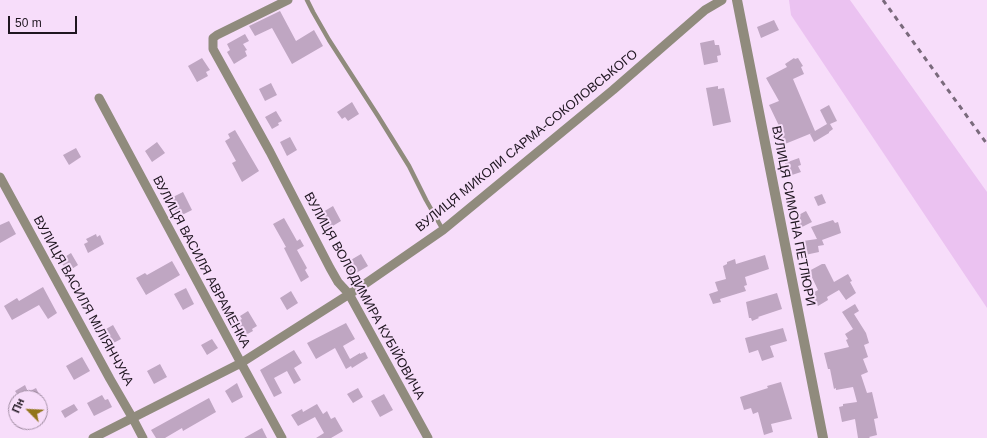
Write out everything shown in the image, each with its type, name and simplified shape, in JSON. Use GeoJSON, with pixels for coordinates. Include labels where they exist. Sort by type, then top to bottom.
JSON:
{"type":"FeatureCollection","features":[{"type":"Feature","properties":{"kind":"street","name":"ВУЛИЦЯ ВОЛОДИМИРА КУБІЙОВИЧА"},"geometry":{"type":"LineString","coordinates":[[288,0],[217,35],[213,38],[213,49],[270,152],[330,268],[338,282],[349,294],[428,438]]}},
{"type":"Feature","properties":{"kind":"street","name":"ВУЛИЦЯ МИКОЛИ САРМА-СОКОЛОВСЬКОГО"},"geometry":{"type":"LineString","coordinates":[[92,438],[241,363],[349,294],[443,230],[613,90],[705,10],[722,0]]}},
{"type":"Feature","properties":{"kind":"street","name":"ВУЛИЦЯ СИМОНА ПЕТЛЮРИ"},"geometry":{"type":"LineString","coordinates":[[737,0],[823,438]]}},
{"type":"Feature","properties":{"kind":"street","name":"ВУЛИЦЯ ВАСИЛЯ АВРАМЕНКА"},"geometry":{"type":"LineString","coordinates":[[99,98],[282,438]]}},
{"type":"Feature","properties":{"kind":"street","name":"ВУЛИЦЯ ВАСИЛЯ МІЛІЯНЧУКА"},"geometry":{"type":"LineString","coordinates":[[0,177],[143,438]]}},
{"type":"Feature","properties":{"kind":"lane"},"geometry":{"type":"LineString","coordinates":[[307,0],[329,40],[409,166],[443,230]]}},
{"type":"Feature","properties":{"kind":"shaded area"},"geometry":{"type":"Polygon","coordinates":[[[789,0],[850,0],[987,192],[987,308],[791,15],[789,0]]]}},
{"type":"Feature","properties":{"kind":"building"},"geometry":{"type":"Polygon","coordinates":[[[280,11],[296,41],[314,30],[323,46],[292,64],[272,28],[255,36],[249,26],[280,11]]]}},
{"type":"Feature","properties":{"kind":"building"},"geometry":{"type":"Polygon","coordinates":[[[774,20],[779,30],[761,38],[757,27],[774,20]]]}},
{"type":"Feature","properties":{"kind":"building"},"geometry":{"type":"Polygon","coordinates":[[[245,34],[249,41],[243,44],[247,50],[245,51],[247,56],[234,64],[227,52],[230,50],[227,44],[245,34]]]}},
{"type":"Feature","properties":{"kind":"building"},"geometry":{"type":"Polygon","coordinates":[[[714,40],[715,45],[719,45],[721,55],[717,56],[718,62],[704,65],[700,43],[714,40]]]}},
{"type":"Feature","properties":{"kind":"building"},"geometry":{"type":"Polygon","coordinates":[[[202,58],[210,70],[206,72],[208,76],[197,82],[188,66],[202,58]]]}},
{"type":"Feature","properties":{"kind":"building"},"geometry":{"type":"Polygon","coordinates":[[[794,58],[798,58],[803,66],[801,67],[804,74],[793,79],[815,131],[827,124],[820,110],[829,105],[837,121],[830,124],[833,129],[829,133],[814,142],[810,134],[812,133],[785,144],[780,131],[781,130],[769,105],[779,101],[766,78],[787,67],[785,64],[794,58]]]}},
{"type":"Feature","properties":{"kind":"building"},"geometry":{"type":"Polygon","coordinates":[[[271,83],[277,95],[265,101],[259,89],[271,83]]]}},
{"type":"Feature","properties":{"kind":"building"},"geometry":{"type":"Polygon","coordinates":[[[718,86],[718,89],[724,88],[731,122],[713,126],[706,88],[718,86]]]}},
{"type":"Feature","properties":{"kind":"building"},"geometry":{"type":"Polygon","coordinates":[[[352,102],[359,114],[348,121],[345,117],[342,119],[337,112],[352,102]]]}},
{"type":"Feature","properties":{"kind":"building"},"geometry":{"type":"Polygon","coordinates":[[[276,111],[282,121],[278,123],[279,125],[272,129],[265,117],[276,111]]]}},
{"type":"Feature","properties":{"kind":"building"},"geometry":{"type":"Polygon","coordinates":[[[235,130],[259,171],[242,182],[232,163],[236,161],[225,141],[230,138],[228,134],[235,130]]]}},
{"type":"Feature","properties":{"kind":"building"},"geometry":{"type":"Polygon","coordinates":[[[290,137],[297,150],[287,156],[280,142],[290,137]]]}},
{"type":"Feature","properties":{"kind":"building"},"geometry":{"type":"Polygon","coordinates":[[[157,142],[165,153],[152,162],[145,151],[157,142]]]}},
{"type":"Feature","properties":{"kind":"building"},"geometry":{"type":"Polygon","coordinates":[[[76,148],[81,157],[69,165],[63,155],[76,148]]]}},
{"type":"Feature","properties":{"kind":"building"},"geometry":{"type":"Polygon","coordinates":[[[799,158],[801,165],[798,166],[801,172],[789,176],[785,163],[799,158]]]}},
{"type":"Feature","properties":{"kind":"building"},"geometry":{"type":"Polygon","coordinates":[[[183,192],[192,210],[178,217],[169,199],[183,192]]]}},
{"type":"Feature","properties":{"kind":"building"},"geometry":{"type":"Polygon","coordinates":[[[822,194],[826,203],[818,206],[814,197],[822,194]]]}},
{"type":"Feature","properties":{"kind":"building"},"geometry":{"type":"Polygon","coordinates":[[[333,206],[341,221],[326,230],[318,215],[333,206]]]}},
{"type":"Feature","properties":{"kind":"building"},"geometry":{"type":"Polygon","coordinates":[[[806,211],[812,222],[798,229],[793,218],[806,211]]]}},
{"type":"Feature","properties":{"kind":"building"},"geometry":{"type":"Polygon","coordinates":[[[284,218],[297,241],[300,239],[304,246],[297,250],[307,268],[305,270],[309,277],[301,282],[284,248],[286,247],[273,224],[284,218]]]}},
{"type":"Feature","properties":{"kind":"building"},"geometry":{"type":"Polygon","coordinates":[[[833,220],[835,223],[838,222],[841,233],[822,240],[824,245],[818,246],[819,252],[805,255],[803,241],[817,239],[811,227],[833,220]]]}},
{"type":"Feature","properties":{"kind":"building"},"geometry":{"type":"Polygon","coordinates":[[[9,221],[16,234],[0,243],[0,225],[9,221]]]}},
{"type":"Feature","properties":{"kind":"building"},"geometry":{"type":"Polygon","coordinates":[[[96,234],[97,237],[100,235],[104,244],[88,253],[84,244],[88,242],[86,239],[96,234]]]}},
{"type":"Feature","properties":{"kind":"building"},"geometry":{"type":"Polygon","coordinates":[[[71,253],[78,265],[67,272],[60,260],[71,253]]]}},
{"type":"Feature","properties":{"kind":"building"},"geometry":{"type":"Polygon","coordinates":[[[361,254],[368,266],[351,276],[344,264],[361,254]]]}},
{"type":"Feature","properties":{"kind":"building"},"geometry":{"type":"Polygon","coordinates":[[[765,255],[769,269],[745,277],[747,285],[744,286],[746,291],[720,299],[721,302],[713,304],[709,294],[718,291],[715,282],[726,279],[723,266],[727,264],[727,262],[735,259],[736,264],[765,255]]]}},
{"type":"Feature","properties":{"kind":"building"},"geometry":{"type":"Polygon","coordinates":[[[172,261],[180,275],[146,295],[136,278],[145,273],[147,275],[172,261]]]}},
{"type":"Feature","properties":{"kind":"building"},"geometry":{"type":"Polygon","coordinates":[[[822,264],[825,264],[834,282],[848,274],[852,281],[850,282],[856,293],[846,300],[839,290],[827,297],[828,300],[818,306],[811,294],[818,290],[809,271],[822,264]]]}},
{"type":"Feature","properties":{"kind":"building"},"geometry":{"type":"Polygon","coordinates":[[[43,287],[57,313],[48,319],[39,305],[12,320],[4,306],[17,298],[19,301],[43,287]]]}},
{"type":"Feature","properties":{"kind":"building"},"geometry":{"type":"Polygon","coordinates":[[[186,288],[194,304],[183,310],[174,294],[186,288]]]}},
{"type":"Feature","properties":{"kind":"building"},"geometry":{"type":"Polygon","coordinates":[[[291,291],[298,303],[287,310],[280,298],[291,291]]]}},
{"type":"Feature","properties":{"kind":"building"},"geometry":{"type":"Polygon","coordinates":[[[777,293],[782,309],[758,317],[759,318],[752,321],[751,318],[749,318],[746,302],[777,293]]]}},
{"type":"Feature","properties":{"kind":"building"},"geometry":{"type":"Polygon","coordinates":[[[855,304],[859,311],[854,314],[866,333],[869,343],[864,345],[868,357],[863,359],[868,372],[861,375],[867,393],[872,392],[878,418],[874,419],[877,435],[869,437],[870,438],[858,438],[855,419],[842,422],[839,407],[843,406],[843,404],[857,402],[853,387],[836,390],[836,388],[834,389],[830,369],[828,369],[824,353],[849,347],[846,340],[848,339],[845,334],[853,329],[842,312],[855,304]]]}},
{"type":"Feature","properties":{"kind":"building"},"geometry":{"type":"Polygon","coordinates":[[[248,311],[257,326],[252,329],[253,331],[240,338],[232,324],[242,319],[240,316],[248,311]]]}},
{"type":"Feature","properties":{"kind":"building"},"geometry":{"type":"Polygon","coordinates":[[[346,323],[355,339],[343,346],[350,359],[360,353],[365,352],[368,358],[352,368],[351,366],[346,369],[335,348],[316,359],[307,343],[346,323]]]}},
{"type":"Feature","properties":{"kind":"building"},"geometry":{"type":"Polygon","coordinates":[[[113,325],[121,339],[106,347],[99,333],[113,325]]]}},
{"type":"Feature","properties":{"kind":"building"},"geometry":{"type":"Polygon","coordinates":[[[783,328],[787,341],[770,346],[774,357],[762,361],[758,350],[749,353],[745,338],[783,328]]]}},
{"type":"Feature","properties":{"kind":"building"},"geometry":{"type":"Polygon","coordinates":[[[212,339],[218,348],[207,355],[201,345],[212,339]]]}},
{"type":"Feature","properties":{"kind":"building"},"geometry":{"type":"Polygon","coordinates":[[[294,350],[302,363],[294,368],[301,380],[294,384],[287,371],[274,378],[282,393],[274,397],[260,370],[294,350]]]}},
{"type":"Feature","properties":{"kind":"building"},"geometry":{"type":"Polygon","coordinates":[[[82,357],[90,371],[74,380],[66,366],[82,357]]]}},
{"type":"Feature","properties":{"kind":"building"},"geometry":{"type":"Polygon","coordinates":[[[160,364],[167,377],[154,384],[147,371],[160,364]]]}},
{"type":"Feature","properties":{"kind":"building"},"geometry":{"type":"Polygon","coordinates":[[[781,382],[792,419],[771,424],[773,432],[764,435],[758,412],[753,414],[751,408],[744,410],[740,397],[781,382]]]}},
{"type":"Feature","properties":{"kind":"building"},"geometry":{"type":"Polygon","coordinates":[[[237,383],[243,397],[232,403],[225,391],[237,383]]]}},
{"type":"Feature","properties":{"kind":"building"},"geometry":{"type":"Polygon","coordinates":[[[25,385],[27,390],[17,390],[25,385]]]}},
{"type":"Feature","properties":{"kind":"building"},"geometry":{"type":"Polygon","coordinates":[[[358,388],[363,397],[353,403],[347,394],[358,388]]]}},
{"type":"Feature","properties":{"kind":"building"},"geometry":{"type":"Polygon","coordinates":[[[384,394],[393,410],[380,417],[371,401],[384,394]]]}},
{"type":"Feature","properties":{"kind":"building"},"geometry":{"type":"Polygon","coordinates":[[[102,395],[105,400],[108,399],[112,407],[94,416],[87,403],[102,395]]]}},
{"type":"Feature","properties":{"kind":"building"},"geometry":{"type":"Polygon","coordinates":[[[209,398],[216,412],[183,431],[182,428],[165,438],[156,438],[151,430],[209,398]]]}},
{"type":"Feature","properties":{"kind":"building"},"geometry":{"type":"Polygon","coordinates":[[[74,404],[78,410],[65,418],[61,411],[74,404]]]}},
{"type":"Feature","properties":{"kind":"building"},"geometry":{"type":"Polygon","coordinates":[[[317,404],[323,414],[327,411],[331,419],[335,417],[343,431],[331,438],[316,438],[324,433],[315,417],[298,426],[291,415],[302,409],[303,412],[317,404]]]}},
{"type":"Feature","properties":{"kind":"building"},"geometry":{"type":"Polygon","coordinates":[[[262,428],[267,438],[244,438],[262,428]]]}},
{"type":"Feature","properties":{"kind":"railway"},"geometry":{"type":"LineString","coordinates":[[883,0],[987,144]]}}]}
